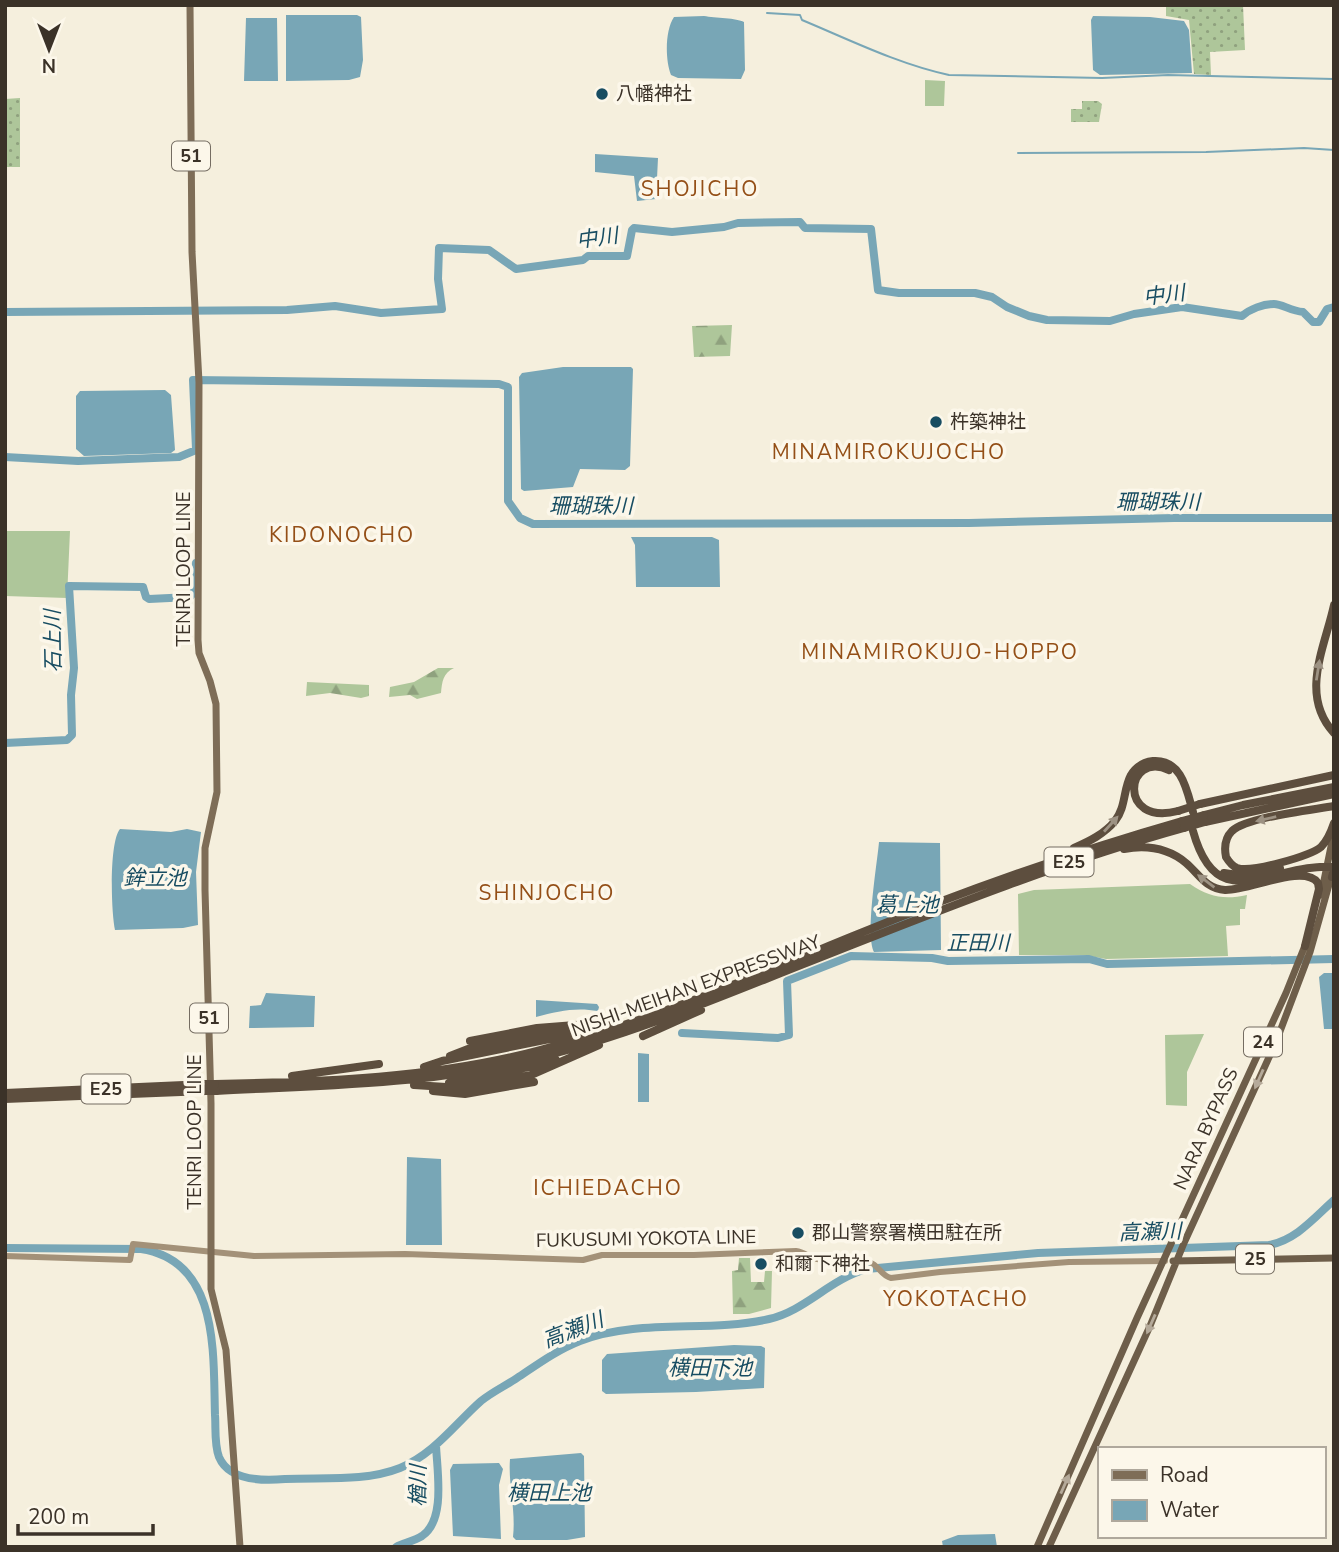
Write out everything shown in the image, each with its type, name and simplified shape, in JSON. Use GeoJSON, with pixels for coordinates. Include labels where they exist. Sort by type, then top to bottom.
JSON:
{"type":"FeatureCollection","features":[{"type":"Feature","properties":{"kind":"highway"},"geometry":{"type":"LineString","coordinates":[[1334,605],[1320,658],[1316,690],[1320,712],[1334,733]]}},
{"type":"Feature","properties":{"kind":"highway"},"geometry":{"type":"LineString","coordinates":[[1030,868],[1086,843],[1107,829],[1122,808],[1130,777],[1137,768],[1147,762],[1163,762],[1177,771],[1186,787],[1191,812],[1182,789],[1172,773],[1154,766],[1139,774],[1133,788],[1135,798],[1141,806],[1159,813],[1178,810],[1200,804],[1334,775]]}},
{"type":"Feature","properties":{"kind":"highway","name":"NISHI-MEIHAN EXPRESSWAY"},"geometry":{"type":"LineString","coordinates":[[1205,819],[1275,798],[1334,787]]}},
{"type":"Feature","properties":{"kind":"highway","name":"NISHI-MEIHAN EXPRESSWAY"},"geometry":{"type":"LineString","coordinates":[[5,1099],[211,1088],[401,1073],[520,1055],[682,1004],[856,939],[1030,868],[1183,824],[1334,794]]}},
{"type":"Feature","properties":{"kind":"highway"},"geometry":{"type":"LineString","coordinates":[[1333,806],[1246,824],[1231,833],[1225,850],[1233,866],[1283,876],[1323,845],[1334,823]]}},
{"type":"Feature","properties":{"kind":"highway","name":"NISHI-MEIHAN EXPRESSWAY"},"geometry":{"type":"LineString","coordinates":[[957,899],[1183,824]]}},
{"type":"Feature","properties":{"kind":"highway"},"geometry":{"type":"LineString","coordinates":[[1196,831],[1206,854],[1222,872],[1238,876],[1271,873],[1295,867],[1321,865],[1333,868]]}},
{"type":"Feature","properties":{"kind":"highway","name":"NARA BYPASS"},"geometry":{"type":"LineString","coordinates":[[1037,1547],[1137,1318],[1286,993],[1305,946],[1323,886],[1334,832]]}},
{"type":"Feature","properties":{"kind":"highway"},"geometry":{"type":"LineString","coordinates":[[1040,872],[1126,848],[1145,847],[1173,854],[1206,884],[1219,889],[1234,890],[1271,873],[1282,864],[1295,867],[1312,876],[1319,885],[1305,946]]}},
{"type":"Feature","properties":{"kind":"highway","name":"NARA BYPASS"},"geometry":{"type":"LineString","coordinates":[[1049,1547],[1150,1326],[1177,1259],[1299,986],[1333,868]]}},
{"type":"Feature","properties":{"kind":"highway","name":"NISHI-MEIHAN EXPRESSWAY"},"geometry":{"type":"LineString","coordinates":[[5,1093],[387,1083],[467,1078],[539,1062],[621,1035],[761,981],[856,939]]}},
{"type":"Feature","properties":{"kind":"highway"},"geometry":{"type":"LineString","coordinates":[[643,1036],[761,981]]}},
{"type":"Feature","properties":{"kind":"highway"},"geometry":{"type":"LineString","coordinates":[[470,1041],[633,1021]]}},
{"type":"Feature","properties":{"kind":"highway","name":"E25"},"geometry":{"type":"LineString","coordinates":[[425,1067],[444,1058],[633,1021]]}},
{"type":"Feature","properties":{"kind":"highway","name":"E25"},"geometry":{"type":"LineString","coordinates":[[401,1073],[442,1061],[633,1021]]}},
{"type":"Feature","properties":{"kind":"highway"},"geometry":{"type":"LineString","coordinates":[[238,1084],[244,1080],[379,1064]]}},
{"type":"Feature","properties":{"kind":"highway"},"geometry":{"type":"LineString","coordinates":[[387,1083],[463,1090],[522,1080],[534,1082]]}},
{"type":"Feature","properties":{"kind":"highway","name":"25"},"geometry":{"type":"LineString","coordinates":[[1166,1259],[1334,1258]]}},
{"type":"Feature","properties":{"kind":"main road","name":"TENRI LOOP LINE"},"geometry":{"type":"LineString","coordinates":[[190,5],[195,310],[199,380],[198,640],[199,653],[216,704],[217,792],[205,848],[211,1072],[212,1296],[226,1350],[240,1547]]}},
{"type":"Feature","properties":{"kind":"main road","name":"FUKUSUMI YOKOTA LINE"},"geometry":{"type":"LineString","coordinates":[[5,1256],[130,1260],[131,1247],[138,1244],[254,1256],[482,1255],[583,1260],[601,1255],[796,1251],[805,1252],[813,1259],[874,1263],[884,1275],[891,1278],[953,1270],[1166,1259]]}},
{"type":"Feature","properties":{"kind":"green space"},"geometry":{"type":"Polygon","coordinates":[[[1243,5],[1245,50],[1210,52],[1211,75],[1194,74],[1189,20],[1166,16],[1166,7],[1243,5]]]}},
{"type":"Feature","properties":{"kind":"green space"},"geometry":{"type":"Polygon","coordinates":[[[925,80],[945,81],[944,106],[925,106],[925,80]]]}},
{"type":"Feature","properties":{"kind":"green space"},"geometry":{"type":"Polygon","coordinates":[[[20,98],[20,167],[5,167],[5,99],[20,98]]]}},
{"type":"Feature","properties":{"kind":"green space"},"geometry":{"type":"Polygon","coordinates":[[[1082,101],[1098,101],[1102,104],[1099,122],[1071,122],[1071,109],[1082,109],[1082,101]]]}},
{"type":"Feature","properties":{"kind":"green space"},"geometry":{"type":"Polygon","coordinates":[[[732,325],[730,356],[694,357],[692,326],[732,325]]]}},
{"type":"Feature","properties":{"kind":"green space"},"geometry":{"type":"Polygon","coordinates":[[[5,531],[70,531],[67,598],[5,596],[5,531]]]}},
{"type":"Feature","properties":{"kind":"green space"},"geometry":{"type":"Polygon","coordinates":[[[438,668],[454,668],[445,675],[441,693],[417,699],[410,695],[389,697],[390,687],[414,682],[438,668]]]}},
{"type":"Feature","properties":{"kind":"green space"},"geometry":{"type":"Polygon","coordinates":[[[307,682],[369,685],[369,696],[361,698],[330,693],[306,696],[307,682]]]}},
{"type":"Feature","properties":{"kind":"green space"},"geometry":{"type":"Polygon","coordinates":[[[1190,884],[1217,896],[1247,895],[1245,909],[1240,909],[1240,925],[1226,926],[1228,956],[1106,959],[1084,955],[1019,955],[1018,894],[1034,890],[1190,884]]]}},
{"type":"Feature","properties":{"kind":"green space"},"geometry":{"type":"Polygon","coordinates":[[[1204,1034],[1187,1072],[1187,1106],[1166,1105],[1165,1035],[1204,1034]]]}},
{"type":"Feature","properties":{"kind":"green space"},"geometry":{"type":"Polygon","coordinates":[[[739,1258],[750,1258],[751,1282],[764,1282],[765,1271],[772,1271],[771,1308],[749,1314],[733,1314],[732,1271],[738,1270],[739,1258]]]}},
{"type":"Feature","properties":{"kind":"water"},"geometry":{"type":"Polygon","coordinates":[[[286,15],[361,17],[363,60],[360,77],[349,80],[286,81],[286,15]]]}},
{"type":"Feature","properties":{"kind":"water"},"geometry":{"type":"Polygon","coordinates":[[[704,16],[744,22],[745,70],[741,79],[678,78],[671,75],[667,45],[674,17],[704,16]]]}},
{"type":"Feature","properties":{"kind":"water"},"geometry":{"type":"Polygon","coordinates":[[[1093,16],[1150,17],[1184,21],[1189,30],[1192,73],[1100,75],[1093,70],[1093,16]]]}},
{"type":"Feature","properties":{"kind":"water"},"geometry":{"type":"Polygon","coordinates":[[[246,18],[277,18],[278,81],[244,81],[246,18]]]}},
{"type":"Feature","properties":{"kind":"water"},"geometry":{"type":"Polygon","coordinates":[[[595,154],[658,158],[656,199],[637,201],[634,176],[595,172],[595,154]]]}},
{"type":"Feature","properties":{"kind":"water"},"geometry":{"type":"Polygon","coordinates":[[[563,367],[633,369],[630,466],[625,470],[580,469],[573,487],[524,491],[521,489],[519,377],[522,373],[563,367]]]}},
{"type":"Feature","properties":{"kind":"water"},"geometry":{"type":"Polygon","coordinates":[[[165,390],[171,395],[175,450],[171,453],[84,456],[76,449],[76,396],[80,391],[165,390]]]}},
{"type":"Feature","properties":{"kind":"water"},"geometry":{"type":"Polygon","coordinates":[[[631,537],[712,537],[719,540],[720,587],[636,587],[635,545],[631,537]]]}},
{"type":"Feature","properties":{"kind":"water","name":"鉾立池"},"geometry":{"type":"Polygon","coordinates":[[[120,829],[171,832],[187,829],[201,832],[196,872],[198,925],[115,930],[113,862],[116,836],[120,829]]]}},
{"type":"Feature","properties":{"kind":"water","name":"葛上池"},"geometry":{"type":"Polygon","coordinates":[[[879,842],[940,843],[941,950],[874,952],[871,916],[879,842]]]}},
{"type":"Feature","properties":{"kind":"water"},"geometry":{"type":"Polygon","coordinates":[[[1324,973],[1334,973],[1334,1029],[1324,1029],[1319,977],[1324,973]]]}},
{"type":"Feature","properties":{"kind":"water"},"geometry":{"type":"Polygon","coordinates":[[[266,993],[315,996],[314,1027],[249,1028],[250,1006],[261,1005],[266,993]]]}},
{"type":"Feature","properties":{"kind":"water"},"geometry":{"type":"Polygon","coordinates":[[[536,1000],[597,1004],[599,1007],[598,1011],[567,1010],[536,1017],[536,1000]]]}},
{"type":"Feature","properties":{"kind":"water"},"geometry":{"type":"Polygon","coordinates":[[[638,1053],[649,1054],[649,1102],[638,1102],[638,1053]]]}},
{"type":"Feature","properties":{"kind":"water"},"geometry":{"type":"Polygon","coordinates":[[[407,1157],[441,1159],[442,1245],[406,1245],[407,1157]]]}},
{"type":"Feature","properties":{"kind":"water","name":"横田下池"},"geometry":{"type":"Polygon","coordinates":[[[734,1345],[765,1348],[764,1388],[606,1394],[602,1391],[602,1360],[607,1354],[734,1345]]]}},
{"type":"Feature","properties":{"kind":"water","name":"横田上池"},"geometry":{"type":"Polygon","coordinates":[[[581,1453],[584,1456],[585,1537],[567,1540],[516,1540],[513,1537],[510,1459],[581,1453]]]}},
{"type":"Feature","properties":{"kind":"water","name":"横田上池"},"geometry":{"type":"Polygon","coordinates":[[[499,1463],[503,1469],[499,1485],[501,1539],[453,1536],[450,1470],[453,1464],[499,1463]]]}},
{"type":"Feature","properties":{"kind":"water"},"geometry":{"type":"Polygon","coordinates":[[[995,1534],[997,1547],[943,1547],[942,1541],[958,1535],[995,1534]]]}},
{"type":"Feature","properties":{"kind":"waterway"},"geometry":{"type":"LineString","coordinates":[[767,13],[800,15],[802,20],[874,51],[949,75],[1102,78],[1168,75],[1334,79]]}},
{"type":"Feature","properties":{"kind":"waterway"},"geometry":{"type":"LineString","coordinates":[[1018,153],[1206,152],[1304,148],[1334,150]]}},
{"type":"Feature","properties":{"kind":"waterway","name":"中川"},"geometry":{"type":"LineString","coordinates":[[5,312],[287,310],[335,306],[381,313],[442,309],[438,279],[439,248],[489,250],[516,269],[583,260],[588,256],[627,256],[634,228],[672,232],[738,223],[800,222],[805,228],[871,229],[878,290],[899,293],[975,293],[992,297],[1029,316],[1047,320],[1110,321],[1134,314],[1182,307],[1242,316],[1257,307],[1274,304],[1303,312],[1313,322],[1319,322],[1327,309],[1334,307]]}},
{"type":"Feature","properties":{"kind":"waterway","name":"珊瑚珠川"},"geometry":{"type":"LineString","coordinates":[[196,449],[193,380],[499,384],[508,387],[508,501],[520,518],[533,524],[969,523],[1174,518],[1334,518]]}},
{"type":"Feature","properties":{"kind":"waterway","name":"珊瑚珠川"},"geometry":{"type":"LineString","coordinates":[[5,457],[78,461],[179,457],[196,450]]}},
{"type":"Feature","properties":{"kind":"waterway","name":"石上川"},"geometry":{"type":"LineString","coordinates":[[5,743],[67,740],[72,735],[71,695],[74,668],[69,586],[143,587],[149,599],[190,597],[194,592],[196,563]]}},
{"type":"Feature","properties":{"kind":"waterway","name":"正田川"},"geometry":{"type":"LineString","coordinates":[[682,1033],[778,1038],[789,1035],[787,981],[851,956],[932,958],[948,961],[1089,959],[1107,964],[1334,959]]}},
{"type":"Feature","properties":{"kind":"waterway","name":"高瀬川"},"geometry":{"type":"LineString","coordinates":[[5,1248],[141,1249],[167,1257],[186,1271],[199,1291],[207,1314],[214,1365],[217,1452],[224,1465],[230,1471],[247,1478],[343,1478],[386,1472],[412,1462],[434,1447],[481,1401],[563,1349],[603,1334],[769,1319],[794,1309],[841,1280],[867,1269],[1038,1253],[1269,1245],[1296,1233],[1334,1200]]}},
{"type":"Feature","properties":{"kind":"waterway","name":"楢川"},"geometry":{"type":"LineString","coordinates":[[396,1547],[422,1536],[430,1529],[434,1519],[438,1494],[436,1445]]}},
{"type":"Feature","properties":{"kind":"place","name":"八幡神社"},"geometry":{"type":"Point","coordinates":[602,94]}},
{"type":"Feature","properties":{"kind":"place","name":"杵築神社"},"geometry":{"type":"Point","coordinates":[936,422]}},
{"type":"Feature","properties":{"kind":"place","name":"郡山警察署横田駐在所"},"geometry":{"type":"Point","coordinates":[798,1233]}},
{"type":"Feature","properties":{"kind":"place","name":"和爾下神社"},"geometry":{"type":"Point","coordinates":[761,1264]}},
{"type":"Feature","properties":{"kind":"district","name":"SHOJICHO"},"geometry":{"type":"Point","coordinates":[700,189]}},
{"type":"Feature","properties":{"kind":"district","name":"MINAMIROKUJOCHO"},"geometry":{"type":"Point","coordinates":[889,452]}},
{"type":"Feature","properties":{"kind":"district","name":"KIDONOCHO"},"geometry":{"type":"Point","coordinates":[342,535]}},
{"type":"Feature","properties":{"kind":"district","name":"MINAMIROKUJO-HOPPO"},"geometry":{"type":"Point","coordinates":[940,652]}},
{"type":"Feature","properties":{"kind":"district","name":"SHINJOCHO"},"geometry":{"type":"Point","coordinates":[547,893]}},
{"type":"Feature","properties":{"kind":"district","name":"ICHIEDACHO"},"geometry":{"type":"Point","coordinates":[608,1188]}},
{"type":"Feature","properties":{"kind":"district","name":"YOKOTACHO"},"geometry":{"type":"Point","coordinates":[956,1299]}}]}
